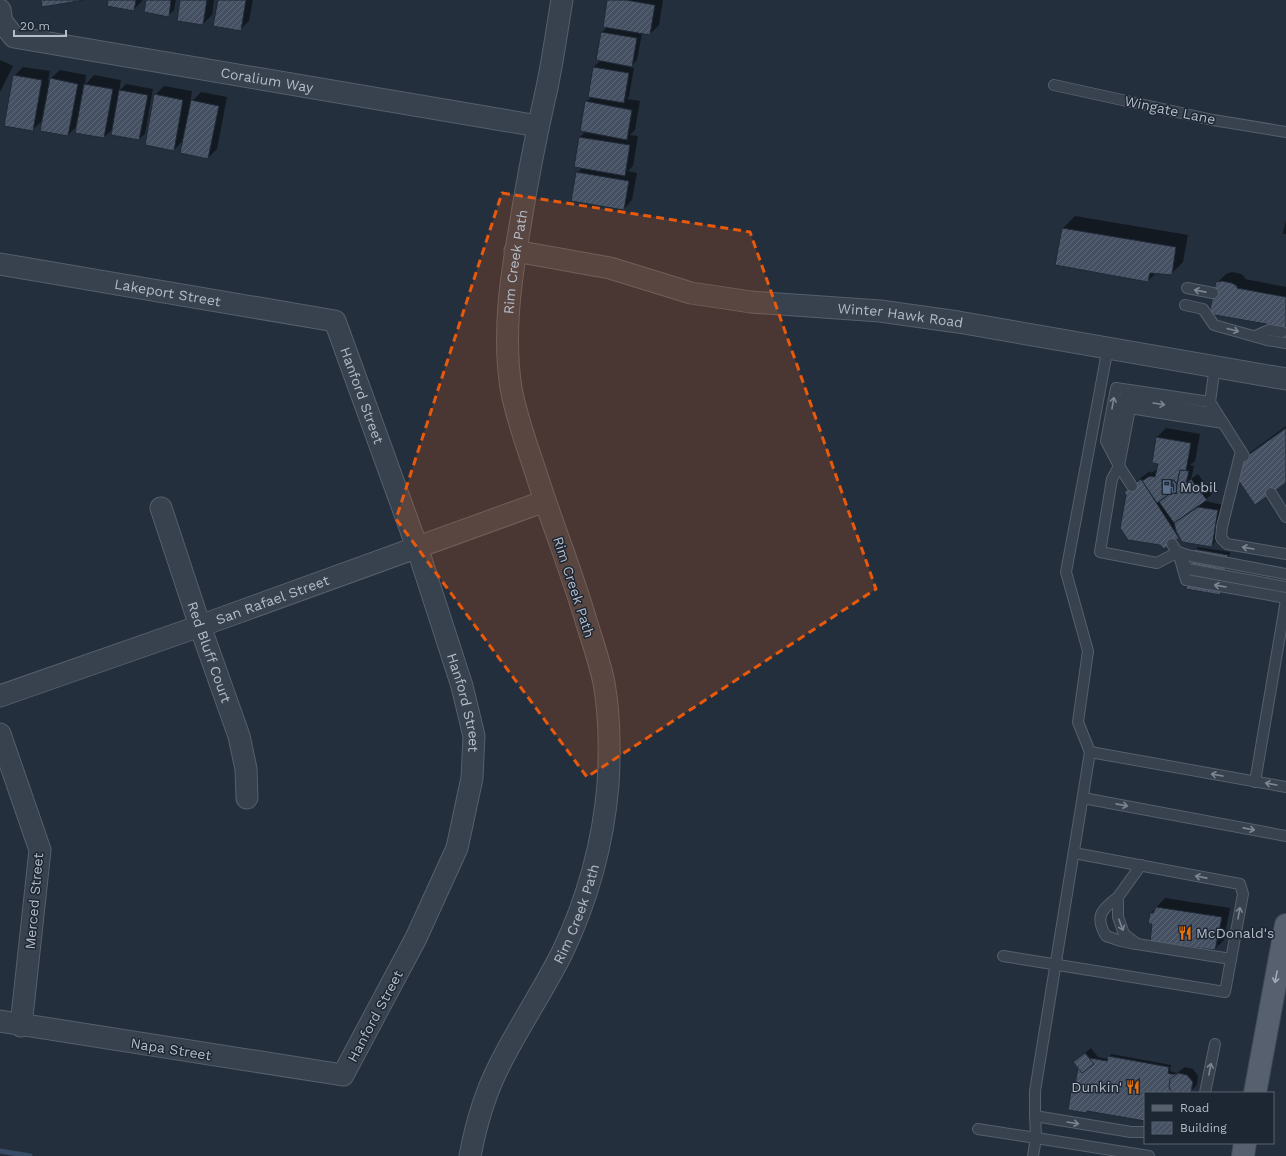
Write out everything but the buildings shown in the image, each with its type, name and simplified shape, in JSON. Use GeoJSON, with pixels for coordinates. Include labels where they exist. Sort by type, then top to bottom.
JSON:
{"type":"FeatureCollection","features":[{"type":"Feature","properties":{"kind":"main road"},"geometry":{"type":"LineString","coordinates":[[1254,1092],[1286,925]]}},
{"type":"Feature","properties":{"kind":"main road"},"geometry":{"type":"LineString","coordinates":[[1243,1156],[1245,1144]]}},
{"type":"Feature","properties":{"kind":"street","name":"Rim Creek Path"},"geometry":{"type":"LineString","coordinates":[[470,1156],[476,1127],[498,1067],[561,955],[576,921],[590,880],[604,814],[608,786],[610,746],[607,706],[603,680],[576,587],[545,501],[515,408],[511,386],[507,340],[515,251],[525,191],[545,98],[562,0]]}},
{"type":"Feature","properties":{"kind":"street","name":"Coralium Way"},"geometry":{"type":"LineString","coordinates":[[1,16],[14,37],[538,126]]}},
{"type":"Feature","properties":{"kind":"street","name":"Winter Hawk Road"},"geometry":{"type":"LineString","coordinates":[[515,251],[610,268],[691,293],[751,302],[888,312],[965,323],[1286,378]]}},
{"type":"Feature","properties":{"kind":"street","name":"Lakeport Street"},"geometry":{"type":"LineString","coordinates":[[0,264],[335,321]]}},
{"type":"Feature","properties":{"kind":"street","name":"Hanford Street"},"geometry":{"type":"LineString","coordinates":[[335,321],[417,547],[462,686],[474,736],[472,778],[457,848],[416,938],[343,1076]]}},
{"type":"Feature","properties":{"kind":"street","name":"San Rafael Street"},"geometry":{"type":"LineString","coordinates":[[0,696],[200,626],[545,501]]}},
{"type":"Feature","properties":{"kind":"street","name":"Red Bluff Court"},"geometry":{"type":"LineString","coordinates":[[161,508],[200,626],[239,736],[246,769],[247,798]]}},
{"type":"Feature","properties":{"kind":"street","name":"Merced Street"},"geometry":{"type":"LineString","coordinates":[[0,734],[40,850],[21,1026]]}},
{"type":"Feature","properties":{"kind":"street","name":"Napa Street"},"geometry":{"type":"LineString","coordinates":[[0,1021],[21,1026],[343,1076]]}},
{"type":"Feature","properties":{"kind":"lane","name":"Wingate Lane"},"geometry":{"type":"LineString","coordinates":[[1054,86],[1213,120],[1286,132]]}},
{"type":"Feature","properties":{"kind":"lane"},"geometry":{"type":"LineString","coordinates":[[1187,288],[1213,293]]}},
{"type":"Feature","properties":{"kind":"lane"},"geometry":{"type":"LineString","coordinates":[[1185,305],[1203,308],[1214,325],[1267,340],[1285,343]]}},
{"type":"Feature","properties":{"kind":"lane"},"geometry":{"type":"LineString","coordinates":[[1255,336],[1269,330],[1282,332]]}},
{"type":"Feature","properties":{"kind":"lane"},"geometry":{"type":"LineString","coordinates":[[1033,1156],[1036,1138],[1035,1091],[1090,752],[1078,722],[1088,651],[1066,572],[1108,347]]}},
{"type":"Feature","properties":{"kind":"lane"},"geometry":{"type":"LineString","coordinates":[[1215,366],[1210,402],[1243,454],[1222,527],[1221,538],[1227,544],[1286,554]]}},
{"type":"Feature","properties":{"kind":"lane"},"geometry":{"type":"LineString","coordinates":[[1132,486],[1119,466],[1106,441],[1116,388],[1210,402]]}},
{"type":"Feature","properties":{"kind":"lane"},"geometry":{"type":"LineString","coordinates":[[1119,466],[1114,442],[1124,398],[1217,414]]}},
{"type":"Feature","properties":{"kind":"lane"},"geometry":{"type":"LineString","coordinates":[[1175,548],[1157,563],[1100,552],[1112,479],[1119,466],[1130,408],[1222,423]]}},
{"type":"Feature","properties":{"kind":"lane"},"geometry":{"type":"LineString","coordinates":[[1271,494],[1286,517]]}},
{"type":"Feature","properties":{"kind":"lane"},"geometry":{"type":"LineString","coordinates":[[1175,548],[1186,580],[1286,599],[1255,782]]}},
{"type":"Feature","properties":{"kind":"lane"},"geometry":{"type":"LineString","coordinates":[[1175,548],[1191,556],[1286,574]]}},
{"type":"Feature","properties":{"kind":"lane"},"geometry":{"type":"LineString","coordinates":[[1175,548],[1188,569],[1286,587]]}},
{"type":"Feature","properties":{"kind":"lane"},"geometry":{"type":"LineString","coordinates":[[1090,752],[1286,787]]}},
{"type":"Feature","properties":{"kind":"lane"},"geometry":{"type":"LineString","coordinates":[[1083,798],[1286,836]]}},
{"type":"Feature","properties":{"kind":"lane"},"geometry":{"type":"LineString","coordinates":[[1003,956],[1225,992],[1243,894],[1240,884],[1074,853]]}},
{"type":"Feature","properties":{"kind":"lane"},"geometry":{"type":"LineString","coordinates":[[1141,865],[1118,897],[1106,906],[1100,917],[1101,927],[1106,936],[1137,944],[1231,959]]}},
{"type":"Feature","properties":{"kind":"lane"},"geometry":{"type":"LineString","coordinates":[[1118,897],[1118,917],[1124,934],[1137,944]]}},
{"type":"Feature","properties":{"kind":"lane"},"geometry":{"type":"LineString","coordinates":[[1205,1092],[1215,1044]]}},
{"type":"Feature","properties":{"kind":"lane"},"geometry":{"type":"LineString","coordinates":[[1035,1116],[1131,1132],[1144,1132]]}},
{"type":"Feature","properties":{"kind":"lane"},"geometry":{"type":"LineString","coordinates":[[978,1129],[1149,1156]]}},
{"type":"Feature","properties":{"kind":"highlighted area"},"geometry":{"type":"Polygon","coordinates":[[[502,193],[750,232],[876,589],[587,777],[396,519],[502,193]]]}},
{"type":"Feature","properties":{"kind":"waterway"},"geometry":{"type":"LineString","coordinates":[[0,1151],[30,1156]]}},
{"type":"Feature","properties":{"kind":"place","name":"Mobil"},"geometry":{"type":"Point","coordinates":[1169,487]}},
{"type":"Feature","properties":{"kind":"place","name":"McDonald's"},"geometry":{"type":"Point","coordinates":[1185,933]}},
{"type":"Feature","properties":{"kind":"place","name":"Dunkin'"},"geometry":{"type":"Point","coordinates":[1133,1087]}}]}
